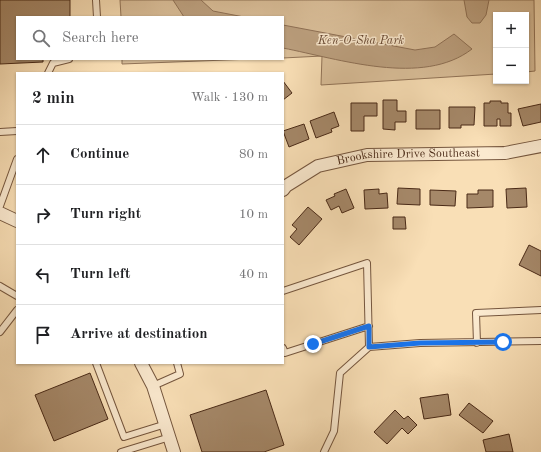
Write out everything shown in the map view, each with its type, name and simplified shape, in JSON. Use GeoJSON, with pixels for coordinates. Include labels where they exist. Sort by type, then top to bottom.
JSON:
{"type":"FeatureCollection","features":[{"type":"Feature","properties":{"kind":"street","name":"Brookshire Drive Southeast"},"geometry":{"type":"LineString","coordinates":[[284,186],[318,166],[367,155],[505,153],[541,146]]}},
{"type":"Feature","properties":{"kind":"street"},"geometry":{"type":"LineString","coordinates":[[0,213],[16,220]]}},
{"type":"Feature","properties":{"kind":"street"},"geometry":{"type":"LineString","coordinates":[[142,364],[153,386],[174,452]]}},
{"type":"Feature","properties":{"kind":"lane"},"geometry":{"type":"LineString","coordinates":[[96,0],[97,16]]}},
{"type":"Feature","properties":{"kind":"lane"},"geometry":{"type":"LineString","coordinates":[[48,72],[53,63],[65,60]]}},
{"type":"Feature","properties":{"kind":"lane"},"geometry":{"type":"LineString","coordinates":[[0,132],[16,131]]}},
{"type":"Feature","properties":{"kind":"lane"},"geometry":{"type":"LineString","coordinates":[[0,206],[16,162]]}},
{"type":"Feature","properties":{"kind":"lane"},"geometry":{"type":"LineString","coordinates":[[284,291],[367,263],[369,347]]}},
{"type":"Feature","properties":{"kind":"lane"},"geometry":{"type":"LineString","coordinates":[[0,286],[16,295]]}},
{"type":"Feature","properties":{"kind":"lane"},"geometry":{"type":"LineString","coordinates":[[477,343],[476,313],[541,310]]}},
{"type":"Feature","properties":{"kind":"lane"},"geometry":{"type":"LineString","coordinates":[[0,332],[16,311]]}},
{"type":"Feature","properties":{"kind":"lane"},"geometry":{"type":"LineString","coordinates":[[284,350],[285,353],[369,326]]}},
{"type":"Feature","properties":{"kind":"lane"},"geometry":{"type":"LineString","coordinates":[[324,452],[334,431],[340,373],[369,347],[420,343],[541,341]]}},
{"type":"Feature","properties":{"kind":"lane"},"geometry":{"type":"LineString","coordinates":[[96,364],[124,437],[166,424]]}},
{"type":"Feature","properties":{"kind":"lane"},"geometry":{"type":"LineString","coordinates":[[153,386],[180,374],[177,364]]}},
{"type":"Feature","properties":{"kind":"lane"},"geometry":{"type":"LineString","coordinates":[[121,452],[170,437]]}},
{"type":"Feature","properties":{"kind":"green space","name":"Ken-O-Sha Park"},"geometry":{"type":"Polygon","coordinates":[[[120,0],[534,0],[535,71],[529,72],[529,12],[493,12],[493,74],[321,85],[322,56],[284,58],[284,16],[121,16],[120,0]]]}},
{"type":"Feature","properties":{"kind":"green space"},"geometry":{"type":"Polygon","coordinates":[[[122,60],[226,60],[122,64],[122,60]]]}},
{"type":"Feature","properties":{"kind":"shaded area"},"geometry":{"type":"Polygon","coordinates":[[[173,0],[201,0],[213,11],[239,16],[183,16],[173,0]]]}},
{"type":"Feature","properties":{"kind":"shaded area"},"geometry":{"type":"Polygon","coordinates":[[[464,0],[489,0],[486,15],[480,23],[472,23],[467,17],[464,0]]]}},
{"type":"Feature","properties":{"kind":"shaded area"},"geometry":{"type":"Polygon","coordinates":[[[284,25],[415,50],[435,47],[454,34],[472,49],[452,60],[430,66],[405,68],[380,67],[284,48],[284,25]]]}},
{"type":"Feature","properties":{"kind":"building"},"geometry":{"type":"Polygon","coordinates":[[[0,0],[70,0],[70,16],[16,16],[16,60],[43,60],[43,62],[0,64],[0,0]]]}},
{"type":"Feature","properties":{"kind":"building"},"geometry":{"type":"Polygon","coordinates":[[[284,82],[292,93],[284,99],[284,82]]]}},
{"type":"Feature","properties":{"kind":"building"},"geometry":{"type":"Polygon","coordinates":[[[383,100],[397,100],[397,111],[406,111],[406,122],[395,122],[395,130],[383,129],[383,100]]]}},
{"type":"Feature","properties":{"kind":"building"},"geometry":{"type":"Polygon","coordinates":[[[490,101],[501,101],[501,103],[508,103],[508,113],[511,113],[511,126],[500,126],[500,119],[497,119],[497,126],[484,126],[484,103],[490,103],[490,101]]]}},
{"type":"Feature","properties":{"kind":"building"},"geometry":{"type":"Polygon","coordinates":[[[351,103],[377,103],[377,116],[364,116],[364,131],[351,131],[351,103]]]}},
{"type":"Feature","properties":{"kind":"building"},"geometry":{"type":"Polygon","coordinates":[[[541,104],[541,122],[523,126],[518,109],[541,104]]]}},
{"type":"Feature","properties":{"kind":"building"},"geometry":{"type":"Polygon","coordinates":[[[449,107],[475,107],[474,125],[461,125],[461,128],[449,128],[449,107]]]}},
{"type":"Feature","properties":{"kind":"building"},"geometry":{"type":"Polygon","coordinates":[[[416,110],[440,110],[440,129],[416,129],[416,110]]]}},
{"type":"Feature","properties":{"kind":"building"},"geometry":{"type":"Polygon","coordinates":[[[334,112],[339,126],[331,129],[332,132],[316,138],[310,121],[334,112]]]}},
{"type":"Feature","properties":{"kind":"building"},"geometry":{"type":"Polygon","coordinates":[[[304,124],[309,139],[289,147],[284,131],[304,124]]]}},
{"type":"Feature","properties":{"kind":"building"},"geometry":{"type":"Polygon","coordinates":[[[398,188],[420,189],[420,205],[397,204],[398,188]]]}},
{"type":"Feature","properties":{"kind":"building"},"geometry":{"type":"Polygon","coordinates":[[[526,188],[527,207],[507,208],[506,189],[526,188]]]}},
{"type":"Feature","properties":{"kind":"building"},"geometry":{"type":"Polygon","coordinates":[[[346,189],[354,208],[342,213],[339,206],[331,210],[326,200],[335,196],[334,194],[346,189]]]}},
{"type":"Feature","properties":{"kind":"building"},"geometry":{"type":"Polygon","coordinates":[[[379,189],[379,194],[387,193],[388,208],[365,209],[364,190],[379,189]]]}},
{"type":"Feature","properties":{"kind":"building"},"geometry":{"type":"Polygon","coordinates":[[[430,190],[456,191],[455,206],[430,205],[430,190]]]}},
{"type":"Feature","properties":{"kind":"building"},"geometry":{"type":"Polygon","coordinates":[[[478,190],[493,190],[493,207],[467,208],[467,194],[478,194],[478,190]]]}},
{"type":"Feature","properties":{"kind":"building"},"geometry":{"type":"Polygon","coordinates":[[[308,207],[322,219],[299,245],[290,237],[297,229],[292,225],[308,207]]]}},
{"type":"Feature","properties":{"kind":"building"},"geometry":{"type":"Polygon","coordinates":[[[393,217],[405,217],[406,229],[393,229],[393,217]]]}},
{"type":"Feature","properties":{"kind":"building"},"geometry":{"type":"Polygon","coordinates":[[[529,245],[541,251],[541,276],[519,265],[529,245]]]}},
{"type":"Feature","properties":{"kind":"building"},"geometry":{"type":"Polygon","coordinates":[[[90,373],[108,419],[54,441],[35,395],[90,373]]]}},
{"type":"Feature","properties":{"kind":"building"},"geometry":{"type":"Polygon","coordinates":[[[266,390],[284,445],[264,452],[202,452],[190,415],[266,390]]]}},
{"type":"Feature","properties":{"kind":"building"},"geometry":{"type":"Polygon","coordinates":[[[448,394],[451,415],[424,419],[420,398],[448,394]]]}},
{"type":"Feature","properties":{"kind":"building"},"geometry":{"type":"Polygon","coordinates":[[[469,403],[493,421],[483,433],[459,415],[469,403]]]}},
{"type":"Feature","properties":{"kind":"building"},"geometry":{"type":"Polygon","coordinates":[[[395,410],[404,419],[408,416],[417,425],[408,434],[402,428],[387,444],[374,432],[395,410]]]}},
{"type":"Feature","properties":{"kind":"building"},"geometry":{"type":"Polygon","coordinates":[[[509,434],[513,452],[486,452],[483,440],[509,434]]]}},
{"type":"Feature","properties":{"kind":"route"},"geometry":{"type":"LineString","coordinates":[[313,344],[369,326],[369,347],[420,343],[503,342]]}}]}
